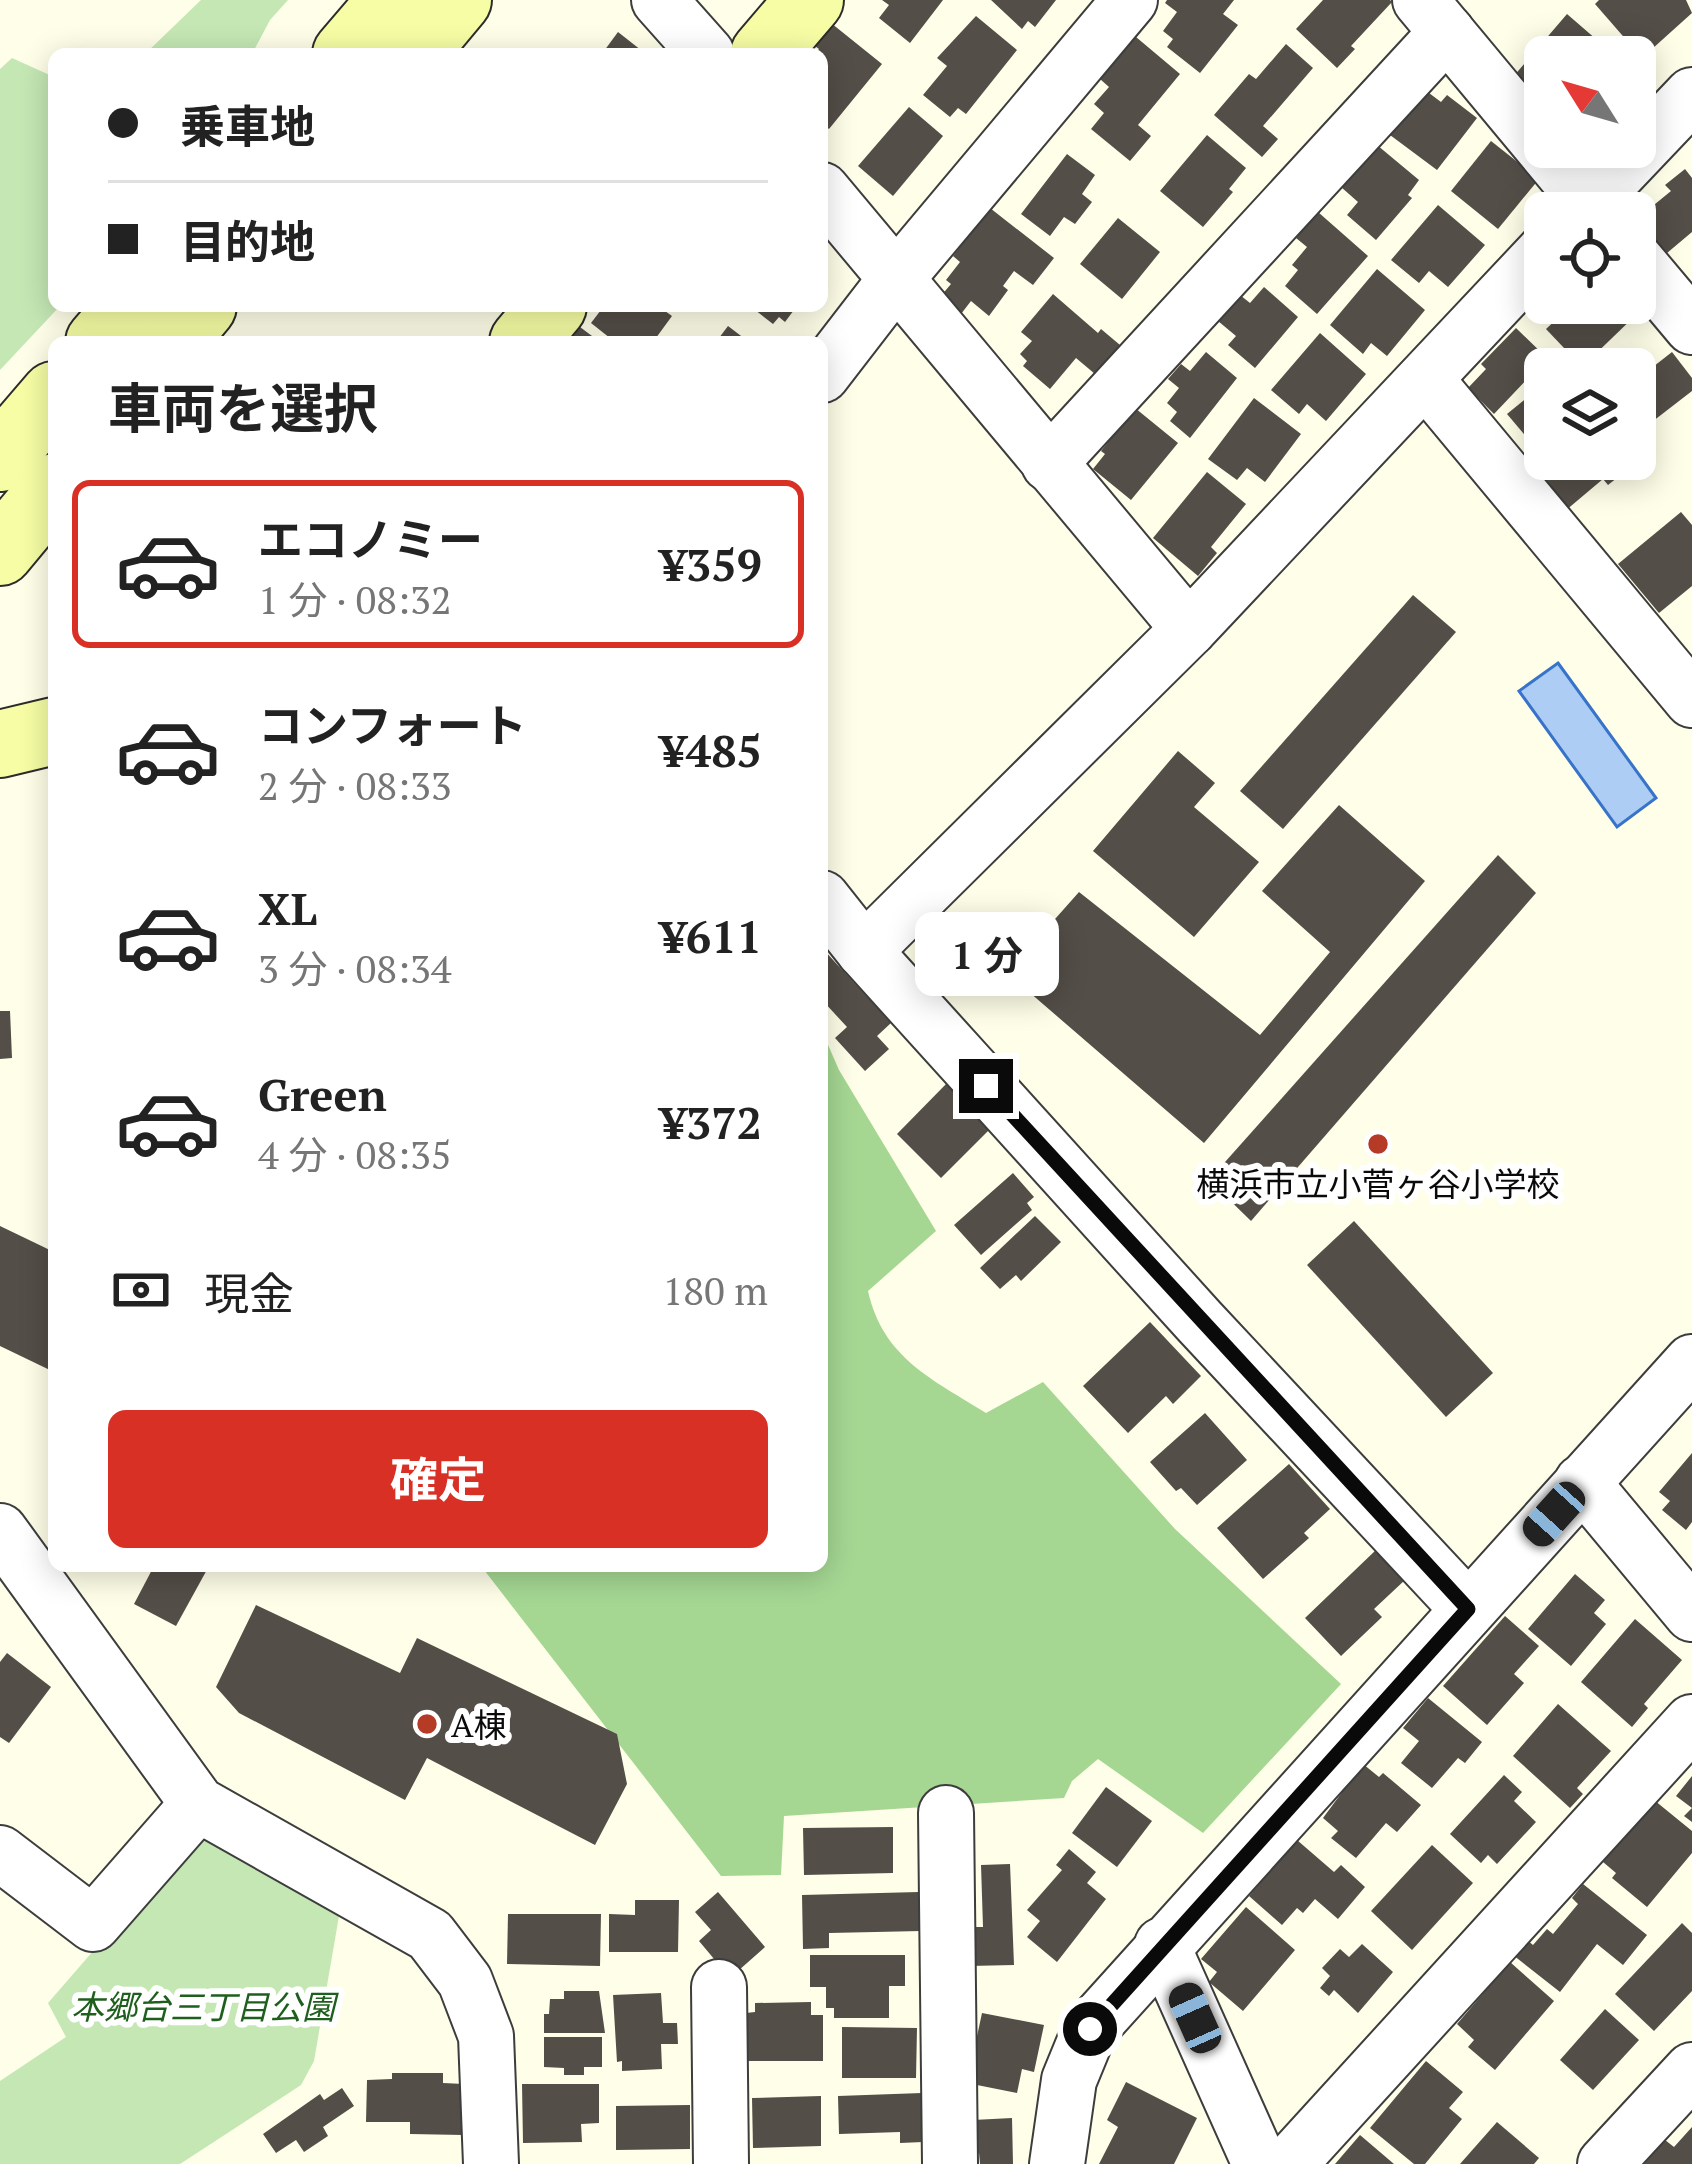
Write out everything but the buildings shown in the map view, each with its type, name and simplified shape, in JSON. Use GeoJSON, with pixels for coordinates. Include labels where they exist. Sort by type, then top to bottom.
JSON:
{"type":"FeatureCollection","features":[{"type":"Feature","properties":{"kind":"street"},"geometry":{"type":"LineString","coordinates":[[351,48],[392,0]]}},
{"type":"Feature","properties":{"kind":"street"},"geometry":{"type":"LineString","coordinates":[[418,48],[458,0]]}},
{"type":"Feature","properties":{"kind":"street"},"geometry":{"type":"LineString","coordinates":[[658,0],[702,48]]}},
{"type":"Feature","properties":{"kind":"street"},"geometry":{"type":"LineString","coordinates":[[769,48],[810,0]]}},
{"type":"Feature","properties":{"kind":"street"},"geometry":{"type":"LineString","coordinates":[[828,366],[1130,0]]}},
{"type":"Feature","properties":{"kind":"street"},"geometry":{"type":"LineString","coordinates":[[1049,464],[1434,16],[1574,192]]}},
{"type":"Feature","properties":{"kind":"street"},"geometry":{"type":"LineString","coordinates":[[1604,192],[1692,95]]}},
{"type":"Feature","properties":{"kind":"street"},"geometry":{"type":"LineString","coordinates":[[828,197],[1189,629]]}},
{"type":"Feature","properties":{"kind":"street"},"geometry":{"type":"LineString","coordinates":[[864,952],[1189,629],[1524,273]]}},
{"type":"Feature","properties":{"kind":"street"},"geometry":{"type":"LineString","coordinates":[[1656,284],[1692,327]]}},
{"type":"Feature","properties":{"kind":"street"},"geometry":{"type":"LineString","coordinates":[[104,336],[125,312]]}},
{"type":"Feature","properties":{"kind":"street"},"geometry":{"type":"LineString","coordinates":[[178,336],[198,312]]}},
{"type":"Feature","properties":{"kind":"street"},"geometry":{"type":"LineString","coordinates":[[1426,380],[1692,700]]}},
{"type":"Feature","properties":{"kind":"street"},"geometry":{"type":"LineString","coordinates":[[0,458],[48,402]]}},
{"type":"Feature","properties":{"kind":"street"},"geometry":{"type":"LineString","coordinates":[[0,552],[48,494]]}},
{"type":"Feature","properties":{"kind":"street"},"geometry":{"type":"LineString","coordinates":[[0,744],[48,732]]}},
{"type":"Feature","properties":{"kind":"street"},"geometry":{"type":"LineString","coordinates":[[828,906],[864,952],[1198,1321],[1468,1609]]}},
{"type":"Feature","properties":{"kind":"street"},"geometry":{"type":"LineString","coordinates":[[1057,2164],[1069,2080],[1090,2029],[1692,1362]]}},
{"type":"Feature","properties":{"kind":"street"},"geometry":{"type":"LineString","coordinates":[[1582,1482],[1692,1613]]}},
{"type":"Feature","properties":{"kind":"street"},"geometry":{"type":"LineString","coordinates":[[0,1531],[198,1804],[430,1935],[465,1981],[487,2036],[491,2164]]}},
{"type":"Feature","properties":{"kind":"street"},"geometry":{"type":"LineString","coordinates":[[1288,2164],[1692,1722]]}},
{"type":"Feature","properties":{"kind":"street"},"geometry":{"type":"LineString","coordinates":[[0,1853],[94,1924],[198,1804]]}},
{"type":"Feature","properties":{"kind":"street"},"geometry":{"type":"LineString","coordinates":[[946,1813],[950,2164]]}},
{"type":"Feature","properties":{"kind":"street"},"geometry":{"type":"LineString","coordinates":[[1162,1945],[1260,2164]]}},
{"type":"Feature","properties":{"kind":"street"},"geometry":{"type":"LineString","coordinates":[[718,1987],[722,2164]]}},
{"type":"Feature","properties":{"kind":"street"},"geometry":{"type":"LineString","coordinates":[[1605,2164],[1692,2070]]}},
{"type":"Feature","properties":{"kind":"green space"},"geometry":{"type":"Polygon","coordinates":[[[201,0],[288,0],[255,48],[151,48],[201,0]]]}},
{"type":"Feature","properties":{"kind":"green space"},"geometry":{"type":"Polygon","coordinates":[[[12,58],[48,74],[48,312],[54,312],[0,370],[0,69],[12,58]]]}},
{"type":"Feature","properties":{"kind":"green space"},"geometry":{"type":"Polygon","coordinates":[[[828,1045],[936,1231],[868,1291],[885,1334],[912,1364],[986,1413],[1043,1382],[1175,1529],[1341,1684],[1203,1833],[1098,1759],[1072,1781],[1064,1798],[784,1816],[781,1875],[721,1876],[486,1572],[828,1572],[828,1045]]]}},
{"type":"Feature","properties":{"kind":"green space","name":"本郷台三丁目公園"},"geometry":{"type":"Polygon","coordinates":[[[199,1829],[339,1916],[314,2061],[301,2085],[180,2164],[0,2164],[0,2081],[66,2037],[48,2003],[199,1829]]]}},
{"type":"Feature","properties":{"kind":"water"},"geometry":{"type":"Polygon","coordinates":[[[1558,663],[1656,798],[1617,827],[1519,691],[1558,663]]]}},
{"type":"Feature","properties":{"kind":"place","name":"横浜市立小菅ヶ谷小学校"},"geometry":{"type":"Point","coordinates":[1378,1144]}},
{"type":"Feature","properties":{"kind":"place","name":"A棟"},"geometry":{"type":"Point","coordinates":[427,1724]}},
{"type":"Feature","properties":{"kind":"route"},"geometry":{"type":"LineString","coordinates":[[986,1086],[1468,1609],[1090,2029]]}}]}
